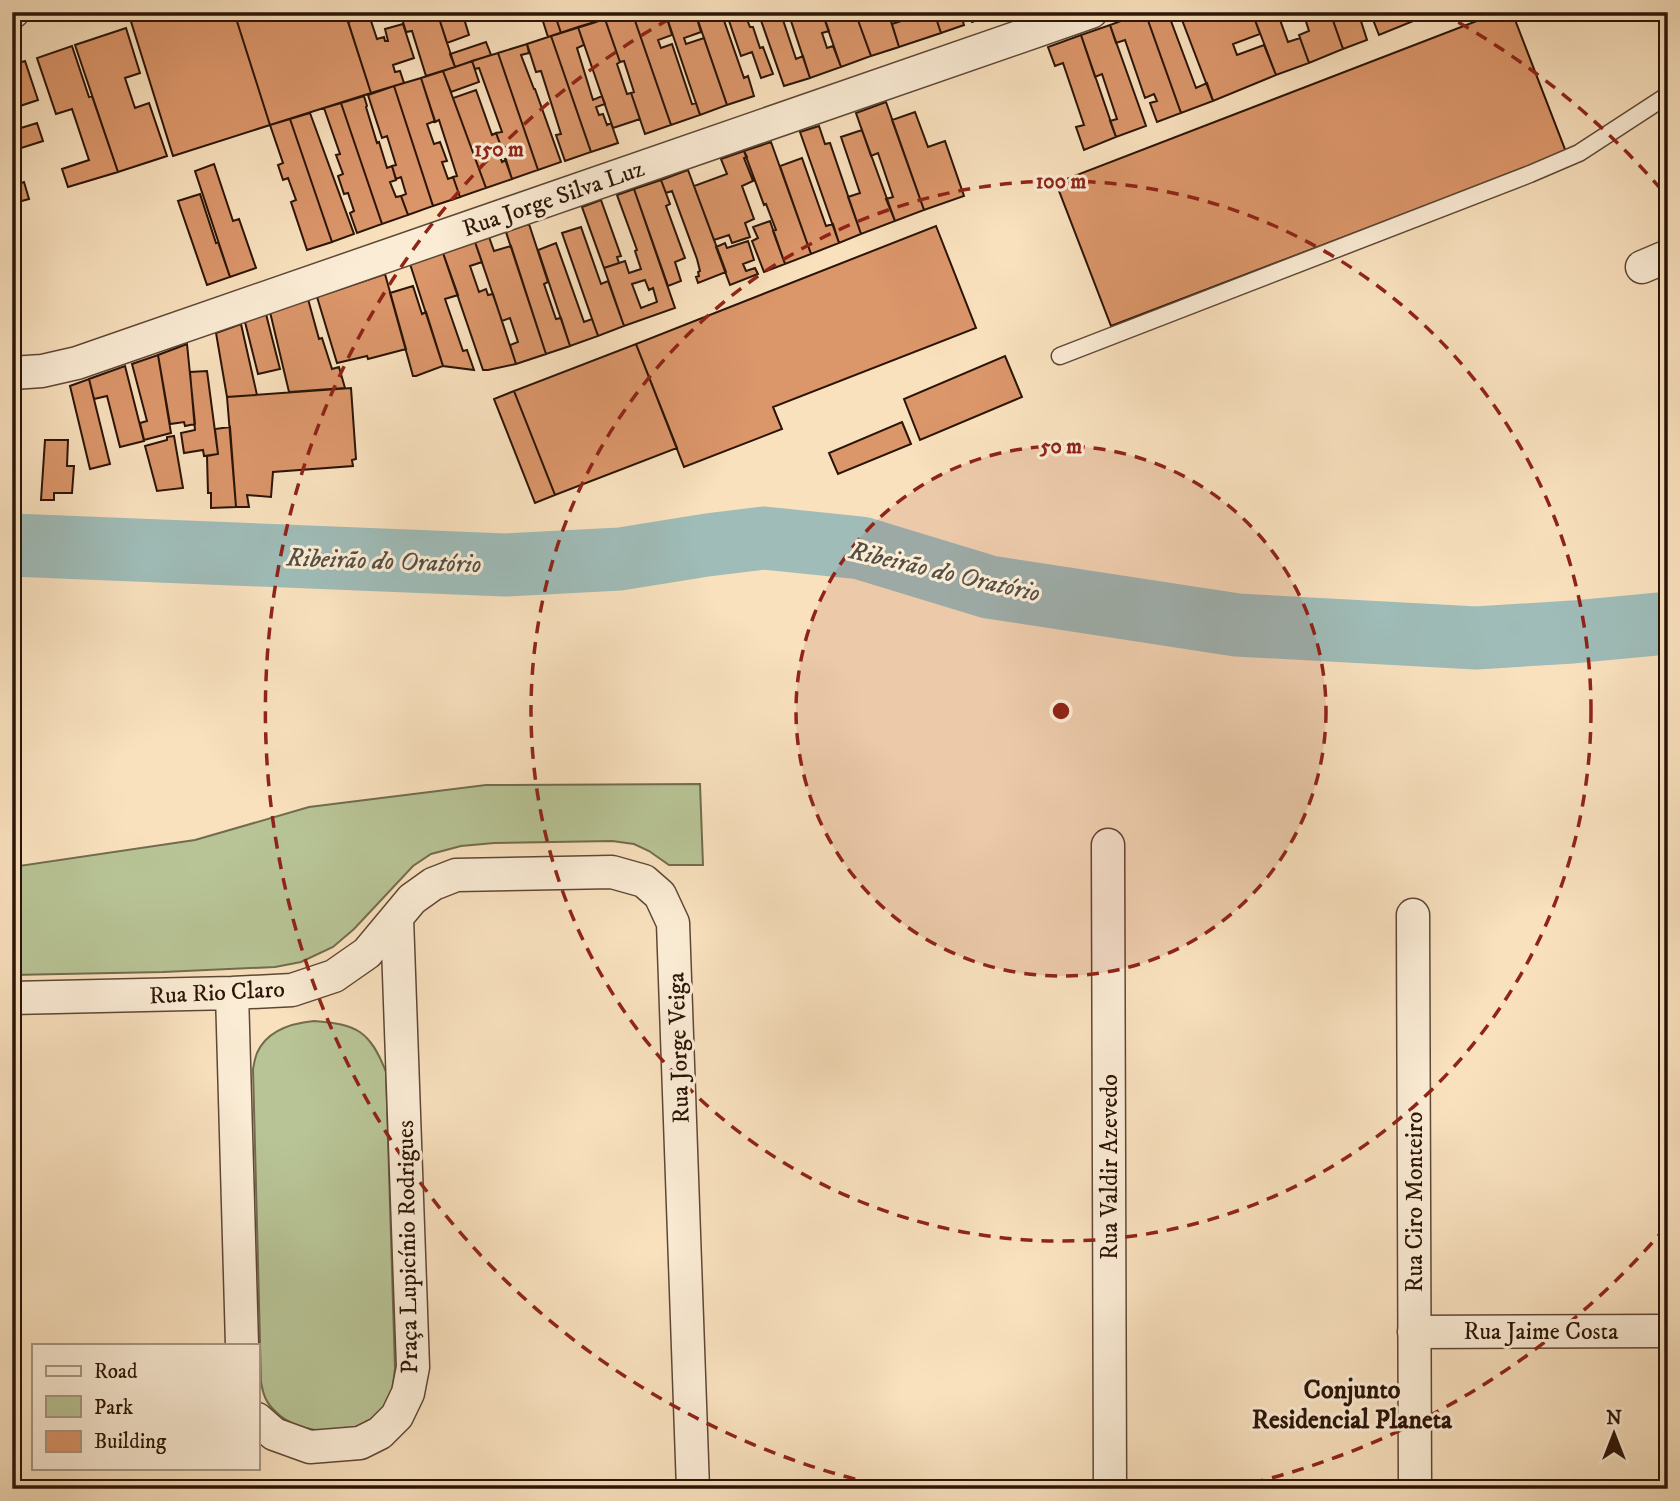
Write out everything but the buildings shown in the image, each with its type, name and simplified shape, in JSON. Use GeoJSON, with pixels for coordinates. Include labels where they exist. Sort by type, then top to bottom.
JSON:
{"type":"FeatureCollection","features":[{"type":"Feature","properties":{"kind":"street","name":"Rua Jorge Silva Luz"},"geometry":{"type":"LineString","coordinates":[[12,373],[42,371],[77,363],[1091,12]]}},
{"type":"Feature","properties":{"kind":"street","name":"Rua Valdir Azevedo"},"geometry":{"type":"LineString","coordinates":[[1108,845],[1110,1489]]}},
{"type":"Feature","properties":{"kind":"street","name":"Rua Jorge Veiga"},"geometry":{"type":"LineString","coordinates":[[397,918],[412,899],[433,884],[456,875],[612,872],[644,881],[660,895],[673,923],[693,1489]]}},
{"type":"Feature","properties":{"kind":"street","name":"Rua Ciro Monteiro"},"geometry":{"type":"LineString","coordinates":[[1413,915],[1415,1489]]}},
{"type":"Feature","properties":{"kind":"street","name":"Rua Rio Claro"},"geometry":{"type":"LineString","coordinates":[[12,998],[292,990],[334,976],[367,953],[397,918]]}},
{"type":"Feature","properties":{"kind":"street","name":"Praça Lupicínio Rodrigues"},"geometry":{"type":"LineString","coordinates":[[259,1421],[274,1434],[310,1447],[360,1443],[380,1433],[397,1416],[408,1393],[413,1367],[397,918]]}},
{"type":"Feature","properties":{"kind":"street"},"geometry":{"type":"LineString","coordinates":[[232,993],[242,1344]]}},
{"type":"Feature","properties":{"kind":"street","name":"Rua Jaime Costa"},"geometry":{"type":"LineString","coordinates":[[1414,1332],[1668,1331]]}},
{"type":"Feature","properties":{"kind":"lane"},"geometry":{"type":"LineString","coordinates":[[1060,356],[1579,153],[1668,95]]}},
{"type":"Feature","properties":{"kind":"green space"},"geometry":{"type":"Polygon","coordinates":[[[700,784],[703,865],[669,865],[634,844],[612,841],[461,846],[431,854],[413,866],[354,929],[333,947],[301,962],[275,967],[12,975],[12,867],[195,840],[309,807],[486,785],[700,784]]]}},
{"type":"Feature","properties":{"kind":"green space"},"geometry":{"type":"Polygon","coordinates":[[[314,1021],[341,1024],[360,1032],[374,1047],[386,1072],[395,1369],[393,1385],[386,1405],[373,1419],[360,1426],[330,1431],[314,1430],[286,1420],[269,1405],[261,1382],[253,1069],[261,1045],[274,1033],[289,1026],[314,1021]]]}},
{"type":"Feature","properties":{"kind":"waterway","name":"Ribeirão do Oratório"},"geometry":{"type":"LineString","coordinates":[[12,545],[505,565],[620,559],[764,538],[861,548],[989,587],[1237,625],[1476,638],[1668,623]]}},
{"type":"Feature","properties":{"kind":"district","name":"Conjunto Residencial Planeta"},"geometry":{"type":"Point","coordinates":[1352,1404]}}]}
